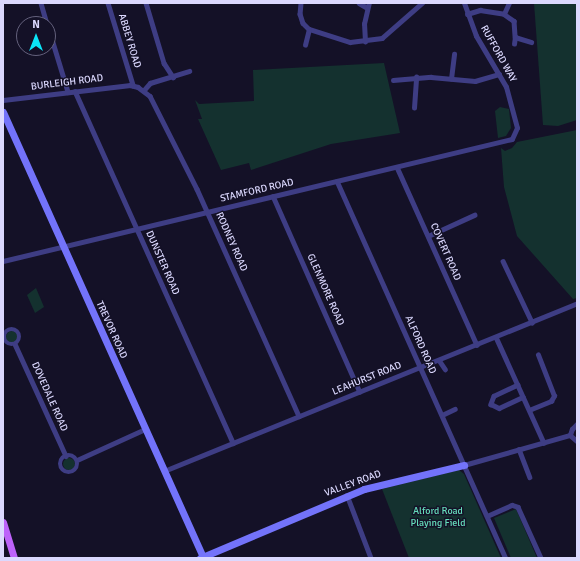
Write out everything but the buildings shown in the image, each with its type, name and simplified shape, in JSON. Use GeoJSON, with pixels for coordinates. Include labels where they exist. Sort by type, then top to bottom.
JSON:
{"type":"FeatureCollection","features":[{"type":"Feature","properties":{"kind":"main road"},"geometry":{"type":"LineString","coordinates":[[3,522],[14,558]]}},
{"type":"Feature","properties":{"kind":"street"},"geometry":{"type":"LineString","coordinates":[[41,3],[45,16]]}},
{"type":"Feature","properties":{"kind":"street","name":"ABBEY ROAD"},"geometry":{"type":"LineString","coordinates":[[108,3],[133,85]]}},
{"type":"Feature","properties":{"kind":"street"},"geometry":{"type":"LineString","coordinates":[[146,3],[164,63],[173,77]]}},
{"type":"Feature","properties":{"kind":"street"},"geometry":{"type":"LineString","coordinates":[[301,3],[302,19],[309,29],[334,39],[365,42],[382,38],[422,3]]}},
{"type":"Feature","properties":{"kind":"street"},"geometry":{"type":"LineString","coordinates":[[358,3],[368,5],[365,42]]}},
{"type":"Feature","properties":{"kind":"street","name":"RUFFORD WAY"},"geometry":{"type":"LineString","coordinates":[[464,3],[476,36],[499,74],[512,106],[517,128],[514,138]]}},
{"type":"Feature","properties":{"kind":"street"},"geometry":{"type":"LineString","coordinates":[[504,14],[509,3]]}},
{"type":"Feature","properties":{"kind":"street"},"geometry":{"type":"LineString","coordinates":[[467,14],[480,10],[504,14],[514,21],[514,44]]}},
{"type":"Feature","properties":{"kind":"street"},"geometry":{"type":"LineString","coordinates":[[305,46],[309,29]]}},
{"type":"Feature","properties":{"kind":"street"},"geometry":{"type":"LineString","coordinates":[[515,37],[530,42]]}},
{"type":"Feature","properties":{"kind":"street"},"geometry":{"type":"LineString","coordinates":[[56,52],[68,92]]}},
{"type":"Feature","properties":{"kind":"street"},"geometry":{"type":"LineString","coordinates":[[451,79],[454,54]]}},
{"type":"Feature","properties":{"kind":"street"},"geometry":{"type":"LineString","coordinates":[[133,85],[144,90],[150,83],[173,77],[188,71]]}},
{"type":"Feature","properties":{"kind":"street"},"geometry":{"type":"LineString","coordinates":[[393,80],[416,77],[483,81],[499,74]]}},
{"type":"Feature","properties":{"kind":"street"},"geometry":{"type":"LineString","coordinates":[[414,108],[416,77]]}},
{"type":"Feature","properties":{"kind":"street","name":"BURLEIGH ROAD"},"geometry":{"type":"LineString","coordinates":[[3,100],[133,85]]}},
{"type":"Feature","properties":{"kind":"street","name":"RODNEY ROAD"},"geometry":{"type":"LineString","coordinates":[[144,90],[150,96],[207,212],[299,416]]}},
{"type":"Feature","properties":{"kind":"street","name":"DUNSTER ROAD"},"geometry":{"type":"LineString","coordinates":[[75,91],[233,443]]}},
{"type":"Feature","properties":{"kind":"street","name":"TREVOR ROAD"},"geometry":{"type":"LineString","coordinates":[[3,112],[201,557]]}},
{"type":"Feature","properties":{"kind":"street","name":"STAMFORD ROAD"},"geometry":{"type":"LineString","coordinates":[[3,261],[514,138]]}},
{"type":"Feature","properties":{"kind":"street","name":"COVERT ROAD"},"geometry":{"type":"LineString","coordinates":[[397,167],[477,345]]}},
{"type":"Feature","properties":{"kind":"street","name":"ALFORD ROAD"},"geometry":{"type":"LineString","coordinates":[[337,181],[506,558]]}},
{"type":"Feature","properties":{"kind":"street","name":"GLENMORE ROAD"},"geometry":{"type":"LineString","coordinates":[[273,196],[360,392]]}},
{"type":"Feature","properties":{"kind":"street"},"geometry":{"type":"LineString","coordinates":[[428,236],[474,215]]}},
{"type":"Feature","properties":{"kind":"street"},"geometry":{"type":"LineString","coordinates":[[503,261],[532,322]]}},
{"type":"Feature","properties":{"kind":"street","name":"LEAHURST ROAD"},"geometry":{"type":"LineString","coordinates":[[164,471],[477,345],[577,303]]}},
{"type":"Feature","properties":{"kind":"street","name":"DOVEDALE ROAD"},"geometry":{"type":"LineString","coordinates":[[13,328],[20,336],[15,344],[10,345],[4,341],[6,330],[13,328]]}},
{"type":"Feature","properties":{"kind":"street"},"geometry":{"type":"LineString","coordinates":[[496,337],[544,443]]}},
{"type":"Feature","properties":{"kind":"street","name":"DOVEDALE ROAD"},"geometry":{"type":"LineString","coordinates":[[15,344],[66,456],[60,465],[68,473],[77,468],[77,460],[145,429]]}},
{"type":"Feature","properties":{"kind":"street"},"geometry":{"type":"LineString","coordinates":[[529,410],[551,400],[554,396],[538,355]]}},
{"type":"Feature","properties":{"kind":"street"},"geometry":{"type":"LineString","coordinates":[[439,360],[444,369]]}},
{"type":"Feature","properties":{"kind":"street"},"geometry":{"type":"LineString","coordinates":[[518,385],[494,396],[491,404],[499,408],[523,397]]}},
{"type":"Feature","properties":{"kind":"street"},"geometry":{"type":"LineString","coordinates":[[442,415],[455,408]]}},
{"type":"Feature","properties":{"kind":"street"},"geometry":{"type":"LineString","coordinates":[[577,424],[572,429],[570,435],[577,441]]}},
{"type":"Feature","properties":{"kind":"street","name":"VALLEY ROAD"},"geometry":{"type":"LineString","coordinates":[[201,557],[347,495],[380,484],[464,465],[570,435]]}},
{"type":"Feature","properties":{"kind":"street"},"geometry":{"type":"LineString","coordinates":[[519,449],[530,477]]}},
{"type":"Feature","properties":{"kind":"street"},"geometry":{"type":"LineString","coordinates":[[66,456],[71,456],[77,460]]}},
{"type":"Feature","properties":{"kind":"street"},"geometry":{"type":"LineString","coordinates":[[347,495],[371,558]]}},
{"type":"Feature","properties":{"kind":"street"},"geometry":{"type":"LineString","coordinates":[[487,516],[512,505],[518,507],[541,558]]}},
{"type":"Feature","properties":{"kind":"green space"},"geometry":{"type":"Polygon","coordinates":[[[534,3],[577,3],[577,120],[558,126],[543,125],[534,3]]]}},
{"type":"Feature","properties":{"kind":"green space"},"geometry":{"type":"Polygon","coordinates":[[[384,63],[400,133],[331,144],[251,170],[249,163],[221,170],[198,119],[202,119],[195,100],[199,104],[254,101],[253,70],[384,63]]]}},
{"type":"Feature","properties":{"kind":"green space"},"geometry":{"type":"Polygon","coordinates":[[[500,107],[509,109],[511,128],[506,136],[498,138],[495,111],[500,107]]]}},
{"type":"Feature","properties":{"kind":"green space"},"geometry":{"type":"Polygon","coordinates":[[[577,130],[577,298],[573,299],[517,236],[504,187],[501,148],[505,151],[512,148],[517,142],[577,130]]]}},
{"type":"Feature","properties":{"kind":"green space"},"geometry":{"type":"Polygon","coordinates":[[[36,288],[44,307],[35,313],[27,295],[36,288]]]}},
{"type":"Feature","properties":{"kind":"green space"},"geometry":{"type":"Polygon","coordinates":[[[10,331],[14,331],[18,337],[14,343],[10,343],[6,339],[6,335],[10,331]]]}},
{"type":"Feature","properties":{"kind":"green space"},"geometry":{"type":"Polygon","coordinates":[[[67,458],[71,458],[75,464],[71,470],[67,470],[63,466],[63,462],[67,458]]]}},
{"type":"Feature","properties":{"kind":"green space","name":"Alford Road Playing Field"},"geometry":{"type":"Polygon","coordinates":[[[459,470],[464,474],[501,558],[409,558],[382,489],[459,470]]]}},
{"type":"Feature","properties":{"kind":"green space"},"geometry":{"type":"Polygon","coordinates":[[[516,509],[537,558],[511,558],[494,518],[516,509]]]}}]}
